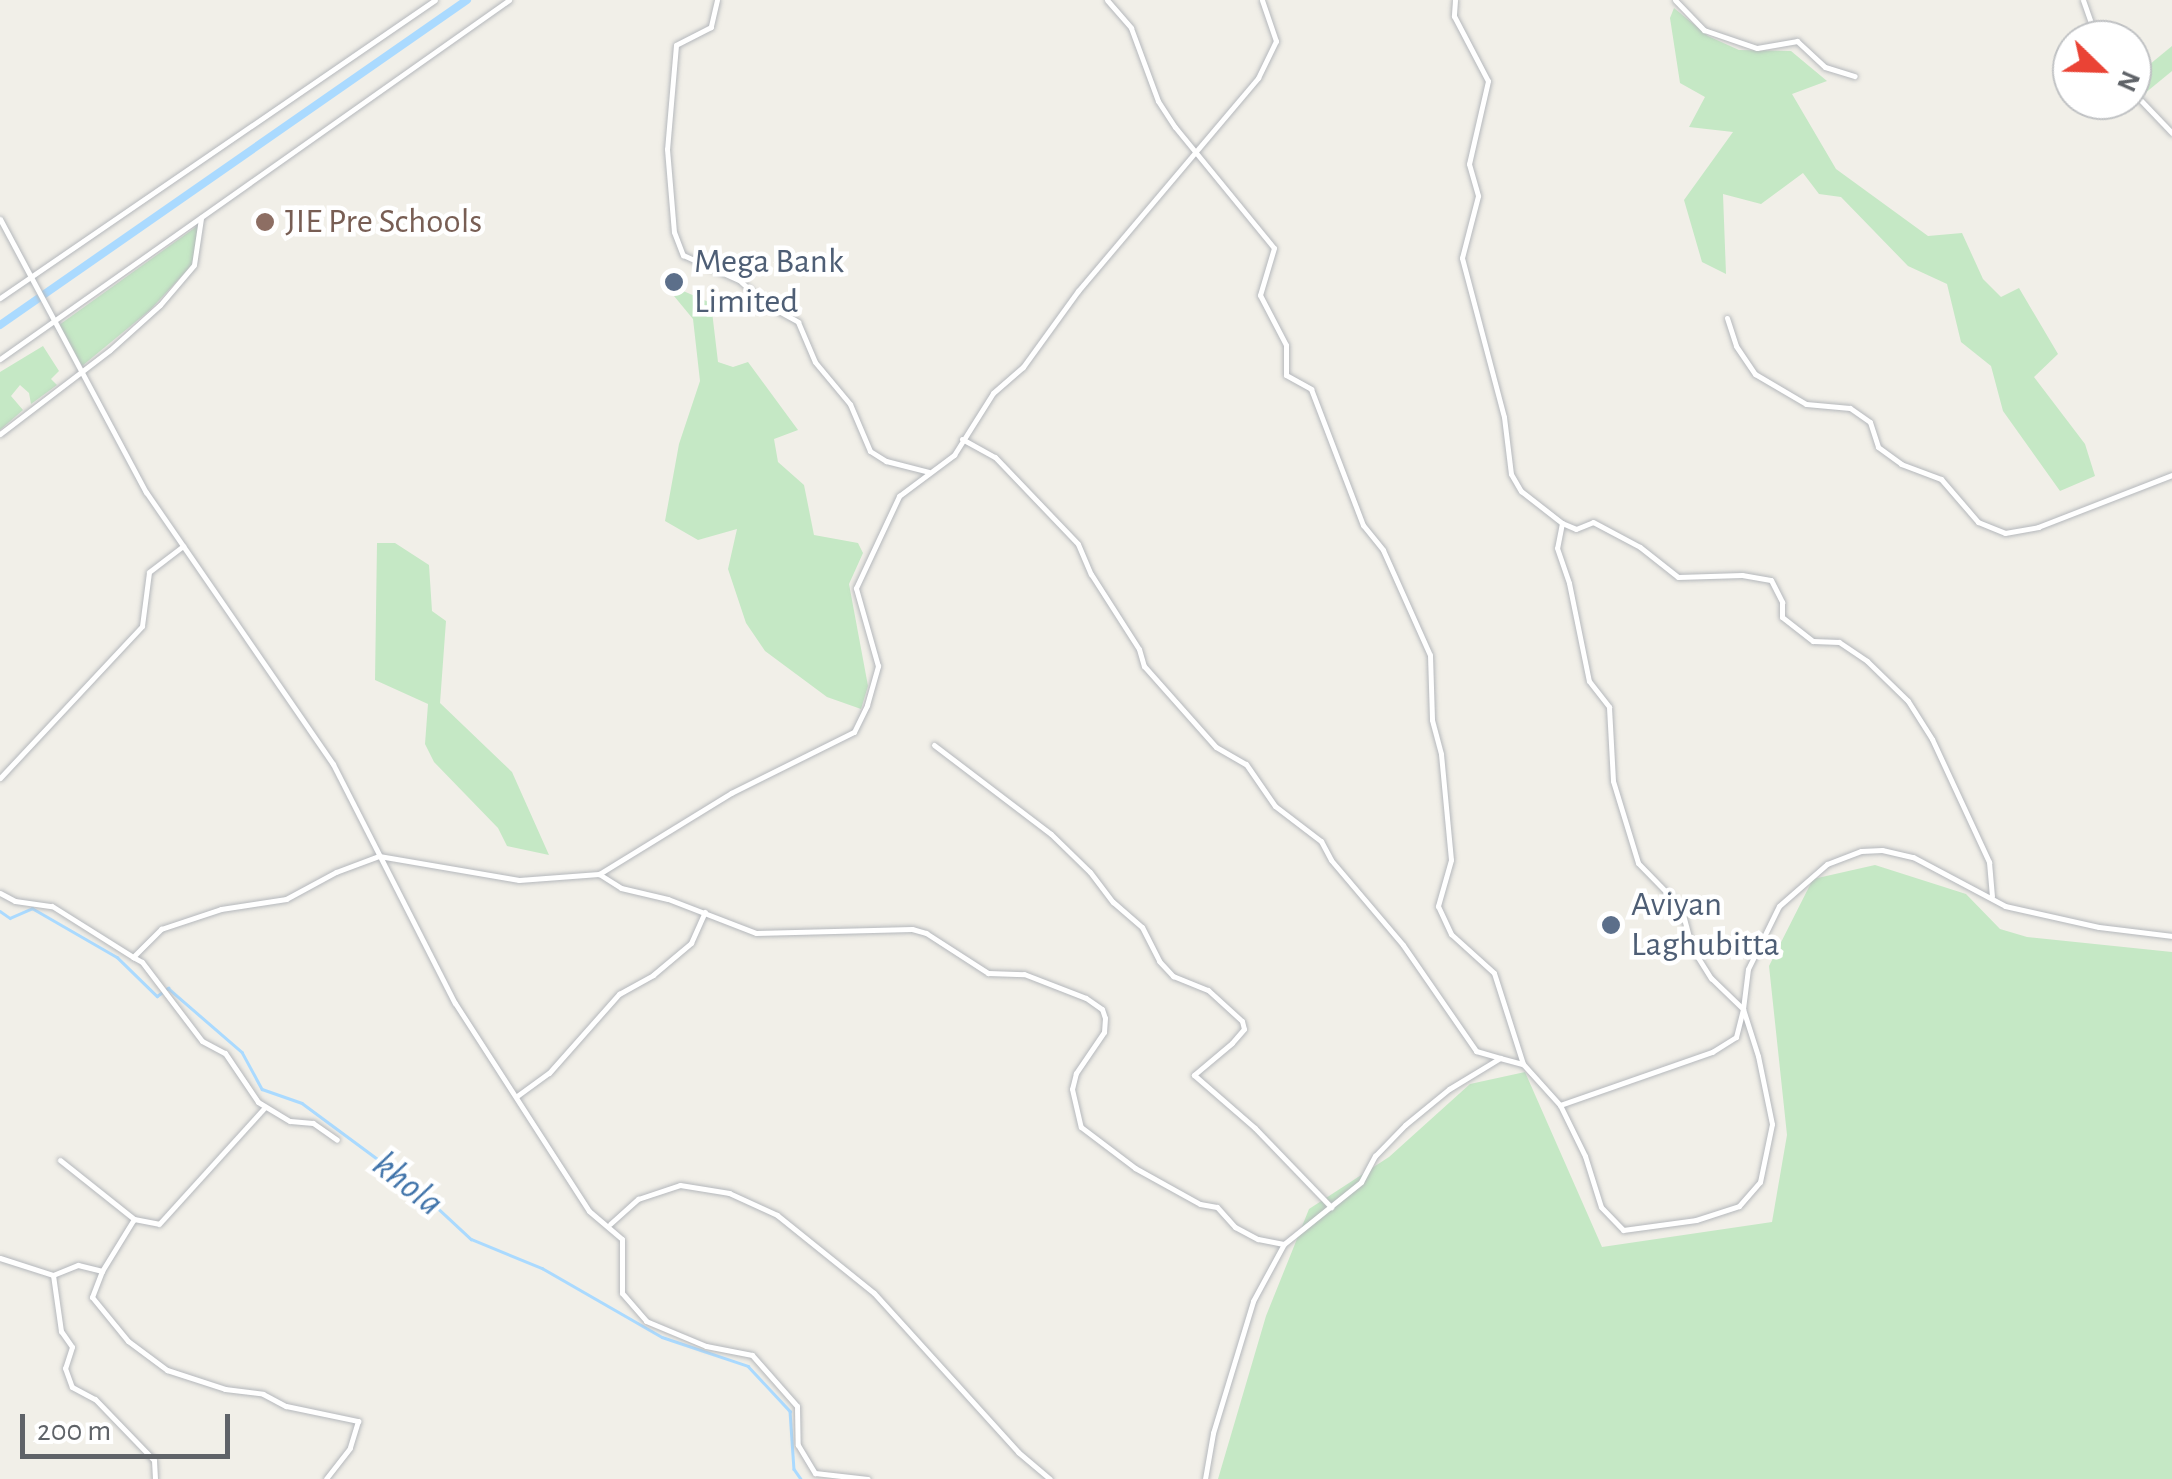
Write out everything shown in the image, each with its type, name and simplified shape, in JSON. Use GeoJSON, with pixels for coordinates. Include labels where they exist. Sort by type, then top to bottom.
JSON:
{"type":"FeatureCollection","features":[{"type":"Feature","properties":{"kind":"street"},"geometry":{"type":"LineString","coordinates":[[0,298],[436,0]]}},
{"type":"Feature","properties":{"kind":"street"},"geometry":{"type":"LineString","coordinates":[[0,358],[509,0]]}},
{"type":"Feature","properties":{"kind":"street"},"geometry":{"type":"LineString","coordinates":[[717,0],[711,27],[676,45],[667,148],[674,232],[684,255],[738,280],[766,304],[798,322],[814,362],[850,404],[870,451],[886,461],[930,472]]}},
{"type":"Feature","properties":{"kind":"street"},"geometry":{"type":"LineString","coordinates":[[1107,0],[1131,28],[1158,102],[1195,154],[1211,167],[1245,217],[1264,230],[1274,248],[1260,295],[1286,345],[1286,374],[1311,389],[1363,525],[1383,550],[1430,655],[1432,720],[1443,768],[1451,860],[1438,906],[1451,934],[1494,972],[1523,1064],[1560,1105],[1585,1156],[1602,1207],[1623,1230],[1658,1228],[1739,1206],[1760,1182],[1772,1124],[1758,1056],[1742,1010],[1711,978],[1692,948],[1681,907],[1638,863],[1614,782],[1609,708],[1589,681],[1569,583],[1557,548],[1562,522]]}},
{"type":"Feature","properties":{"kind":"street"},"geometry":{"type":"LineString","coordinates":[[133,956],[161,929],[221,909],[286,899],[336,872],[379,856],[519,880],[598,874],[731,793],[854,732],[868,705],[878,666],[856,588],[860,572],[898,496],[954,455],[992,393],[1023,366],[1078,292],[1258,78],[1276,41],[1262,0]]}},
{"type":"Feature","properties":{"kind":"street"},"geometry":{"type":"LineString","coordinates":[[1456,0],[1454,16],[1488,81],[1469,164],[1478,196],[1462,258],[1504,417],[1511,474],[1521,491],[1576,529],[1592,522],[1640,547],[1678,578],[1742,575],[1771,580],[1782,602],[1782,617],[1814,641],[1839,642],[1867,661],[1908,701],[1932,739],[1989,862],[1992,896]]}},
{"type":"Feature","properties":{"kind":"street"},"geometry":{"type":"LineString","coordinates":[[1675,0],[1704,30],[1757,48],[1797,41],[1824,67],[1854,76]]}},
{"type":"Feature","properties":{"kind":"street"},"geometry":{"type":"LineString","coordinates":[[2152,112],[2172,134]]}},
{"type":"Feature","properties":{"kind":"street"},"geometry":{"type":"LineString","coordinates":[[0,434],[135,328],[194,265],[201,218]]}},
{"type":"Feature","properties":{"kind":"street"},"geometry":{"type":"LineString","coordinates":[[0,220],[146,492],[332,764],[455,1003],[590,1211],[622,1238],[622,1293],[646,1322],[706,1346],[752,1355],[797,1406],[798,1445],[815,1473],[868,1479]]}},
{"type":"Feature","properties":{"kind":"street"},"geometry":{"type":"LineString","coordinates":[[1727,318],[1736,346],[1755,374],[1806,404],[1850,408],[1870,422],[1878,447],[1902,464],[1941,479],[1978,522],[2005,533],[2038,527],[2172,476]]}},
{"type":"Feature","properties":{"kind":"street"},"geometry":{"type":"LineString","coordinates":[[962,440],[995,458],[1078,544],[1091,574],[1139,649],[1144,666],[1216,747],[1246,764],[1275,806],[1322,841],[1331,860],[1404,945],[1476,1051],[1523,1064]]}},
{"type":"Feature","properties":{"kind":"street"},"geometry":{"type":"LineString","coordinates":[[0,778],[142,626],[149,572],[183,546]]}},
{"type":"Feature","properties":{"kind":"street"},"geometry":{"type":"LineString","coordinates":[[934,744],[1051,834],[1142,927],[1173,976],[1208,990],[1242,1020],[1244,1029],[1232,1043],[1194,1075],[1255,1128],[1331,1207]]}},
{"type":"Feature","properties":{"kind":"street"},"geometry":{"type":"LineString","coordinates":[[1560,1105],[1712,1052],[1736,1037],[1748,969],[1779,906],[1826,864],[1861,851],[1882,850],[1913,857],[2005,906],[2044,917],[2172,936]]}},
{"type":"Feature","properties":{"kind":"street"},"geometry":{"type":"LineString","coordinates":[[598,874],[621,888],[705,912],[756,933],[912,929],[926,933],[988,974],[1024,974],[1086,998],[1102,1009],[1106,1018],[1104,1032],[1076,1073],[1072,1089],[1082,1127],[1135,1168],[1200,1204],[1217,1207],[1235,1227],[1258,1240],[1284,1244]]}},
{"type":"Feature","properties":{"kind":"street"},"geometry":{"type":"LineString","coordinates":[[0,893],[15,901],[52,906],[133,956],[202,1041],[225,1053],[265,1107],[290,1121],[314,1123],[337,1140]]}},
{"type":"Feature","properties":{"kind":"street"},"geometry":{"type":"LineString","coordinates":[[517,1096],[549,1074],[619,994],[653,975],[692,943],[705,912]]}},
{"type":"Feature","properties":{"kind":"street"},"geometry":{"type":"LineString","coordinates":[[1205,1479],[1212,1433],[1254,1301],[1284,1244],[1360,1182],[1376,1156],[1404,1126],[1448,1089],[1500,1058]]}},
{"type":"Feature","properties":{"kind":"street"},"geometry":{"type":"LineString","coordinates":[[60,1160],[134,1219],[159,1224],[265,1107]]}},
{"type":"Feature","properties":{"kind":"street"},"geometry":{"type":"LineString","coordinates":[[610,1224],[638,1199],[680,1186],[728,1193],[777,1215],[874,1294],[1018,1452],[1050,1479]]}},
{"type":"Feature","properties":{"kind":"street"},"geometry":{"type":"LineString","coordinates":[[134,1219],[102,1271],[92,1297],[128,1341],[167,1370],[225,1388],[262,1394],[286,1406],[358,1421],[350,1448],[326,1479]]}},
{"type":"Feature","properties":{"kind":"street"},"geometry":{"type":"LineString","coordinates":[[0,1258],[53,1275],[78,1265],[102,1271]]}},
{"type":"Feature","properties":{"kind":"street"},"geometry":{"type":"LineString","coordinates":[[53,1275],[61,1331],[72,1347],[65,1368],[72,1387],[95,1398],[154,1460],[155,1479]]}},
{"type":"Feature","properties":{"kind":"green space"},"geometry":{"type":"Polygon","coordinates":[[[1674,8],[1708,36],[1739,50],[1791,51],[1827,81],[1792,94],[1836,169],[1928,236],[1962,233],[1983,279],[2001,297],[2019,288],[2058,354],[2034,377],[2085,444],[2095,476],[2060,491],[2003,411],[1991,366],[1961,342],[1947,284],[1908,266],[1841,197],[1819,194],[1803,173],[1761,204],[1723,194],[1726,274],[1702,262],[1684,200],[1733,132],[1689,127],[1705,97],[1680,83],[1670,18],[1674,8]]]}},
{"type":"Feature","properties":{"kind":"green space"},"geometry":{"type":"Polygon","coordinates":[[[2172,46],[2172,71],[2152,87],[2152,62],[2172,46]]]}},
{"type":"Feature","properties":{"kind":"green space"},"geometry":{"type":"Polygon","coordinates":[[[200,224],[192,265],[150,310],[82,366],[59,325],[200,224]]]}},
{"type":"Feature","properties":{"kind":"green space"},"geometry":{"type":"Polygon","coordinates":[[[674,287],[711,303],[718,362],[733,367],[748,362],[798,430],[774,439],[778,462],[804,485],[814,535],[858,543],[863,553],[849,584],[868,686],[861,709],[827,697],[765,651],[746,623],[728,569],[737,529],[698,540],[665,521],[679,444],[700,381],[693,319],[674,296],[674,287]]]}},
{"type":"Feature","properties":{"kind":"green space"},"geometry":{"type":"Polygon","coordinates":[[[43,346],[59,371],[51,379],[57,385],[31,404],[29,393],[20,385],[11,396],[23,410],[0,430],[0,372],[43,346]]]}},
{"type":"Feature","properties":{"kind":"green space"},"geometry":{"type":"Polygon","coordinates":[[[377,543],[395,543],[429,565],[432,611],[446,621],[440,703],[512,772],[549,855],[507,846],[498,828],[434,762],[425,744],[428,704],[375,680],[377,543]]]}},
{"type":"Feature","properties":{"kind":"green space"},"geometry":{"type":"Polygon","coordinates":[[[1875,865],[1966,894],[2000,929],[2027,937],[2172,952],[2172,1479],[1218,1479],[1266,1316],[1309,1209],[1389,1157],[1470,1084],[1525,1072],[1602,1247],[1772,1222],[1787,1135],[1769,966],[1813,879],[1875,865]]]}},
{"type":"Feature","properties":{"kind":"waterway"},"geometry":{"type":"LineString","coordinates":[[0,325],[467,0]]}},
{"type":"Feature","properties":{"kind":"waterway","name":"khola"},"geometry":{"type":"LineString","coordinates":[[0,911],[10,918],[32,908],[117,957],[157,996],[168,988],[242,1052],[262,1089],[302,1103],[414,1186],[471,1239],[542,1268],[662,1337],[748,1366],[790,1411],[794,1469],[801,1479]]}},
{"type":"Feature","properties":{"kind":"place","name":"JIE Pre Schools"},"geometry":{"type":"Point","coordinates":[265,222]}},
{"type":"Feature","properties":{"kind":"place","name":"Mega Bank Limited"},"geometry":{"type":"Point","coordinates":[674,282]}},
{"type":"Feature","properties":{"kind":"place","name":"Aviyan Laghubitta"},"geometry":{"type":"Point","coordinates":[1611,925]}}]}
